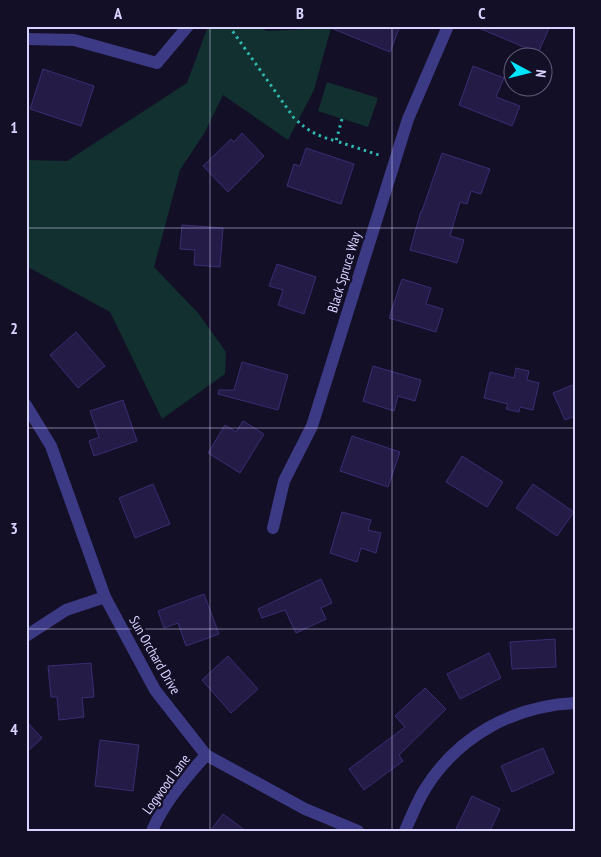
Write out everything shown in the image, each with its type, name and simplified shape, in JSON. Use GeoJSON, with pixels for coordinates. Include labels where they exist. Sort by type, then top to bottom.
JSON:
{"type":"FeatureCollection","features":[{"type":"Feature","properties":{"kind":"street"},"geometry":{"type":"LineString","coordinates":[[26,39],[74,40],[157,63],[188,26]]}},
{"type":"Feature","properties":{"kind":"street","name":"Black Spruce Way"},"geometry":{"type":"LineString","coordinates":[[274,528],[284,481],[312,426],[408,119],[448,26]]}},
{"type":"Feature","properties":{"kind":"street","name":"Sun Orchard Drive"},"geometry":{"type":"LineString","coordinates":[[26,405],[51,446],[105,597],[155,690],[206,755],[305,809],[358,831]]}},
{"type":"Feature","properties":{"kind":"street"},"geometry":{"type":"LineString","coordinates":[[26,636],[66,610],[105,597]]}},
{"type":"Feature","properties":{"kind":"street"},"geometry":{"type":"LineString","coordinates":[[405,831],[425,789],[449,758],[464,744],[494,724],[520,712],[540,707],[575,703]]}},
{"type":"Feature","properties":{"kind":"street","name":"Logwood Lane"},"geometry":{"type":"LineString","coordinates":[[152,831],[158,816],[184,780],[206,755]]}},
{"type":"Feature","properties":{"kind":"path"},"geometry":{"type":"LineString","coordinates":[[229,26],[294,118],[306,130],[382,156]]}},
{"type":"Feature","properties":{"kind":"path"},"geometry":{"type":"LineString","coordinates":[[336,141],[342,119]]}},
{"type":"Feature","properties":{"kind":"green space"},"geometry":{"type":"Polygon","coordinates":[[[208,26],[257,26],[267,31],[331,28],[314,90],[288,140],[223,95],[205,132],[180,170],[154,267],[198,313],[226,352],[225,374],[162,419],[110,312],[26,266],[26,160],[67,161],[187,83],[208,26]]]}},
{"type":"Feature","properties":{"kind":"green space"},"geometry":{"type":"Polygon","coordinates":[[[327,82],[378,98],[368,127],[318,111],[327,82]]]}},
{"type":"Feature","properties":{"kind":"building"},"geometry":{"type":"Polygon","coordinates":[[[326,26],[400,26],[390,52],[326,26]]]}},
{"type":"Feature","properties":{"kind":"building"},"geometry":{"type":"Polygon","coordinates":[[[474,26],[550,26],[540,48],[526,48],[474,26]]]}},
{"type":"Feature","properties":{"kind":"building"},"geometry":{"type":"Polygon","coordinates":[[[473,66],[504,78],[496,97],[520,106],[512,126],[459,105],[473,66]]]}},
{"type":"Feature","properties":{"kind":"building"},"geometry":{"type":"Polygon","coordinates":[[[43,69],[94,86],[81,126],[30,109],[43,69]]]}},
{"type":"Feature","properties":{"kind":"building"},"geometry":{"type":"Polygon","coordinates":[[[242,133],[264,156],[228,192],[203,166],[231,139],[234,142],[242,133]]]}},
{"type":"Feature","properties":{"kind":"building"},"geometry":{"type":"Polygon","coordinates":[[[306,148],[354,164],[341,204],[287,186],[294,164],[300,166],[306,148]]]}},
{"type":"Feature","properties":{"kind":"building"},"geometry":{"type":"Polygon","coordinates":[[[442,153],[490,169],[481,194],[471,191],[467,204],[460,202],[450,236],[464,240],[457,263],[410,250],[421,211],[442,153]]]}},
{"type":"Feature","properties":{"kind":"building"},"geometry":{"type":"Polygon","coordinates":[[[182,225],[223,228],[220,267],[194,265],[195,250],[180,249],[182,225]]]}},
{"type":"Feature","properties":{"kind":"building"},"geometry":{"type":"Polygon","coordinates":[[[277,264],[316,277],[304,314],[278,305],[283,290],[269,286],[277,264]]]}},
{"type":"Feature","properties":{"kind":"building"},"geometry":{"type":"Polygon","coordinates":[[[402,279],[431,288],[426,304],[443,309],[436,332],[389,318],[402,279]]]}},
{"type":"Feature","properties":{"kind":"building"},"geometry":{"type":"Polygon","coordinates":[[[76,332],[105,366],[78,388],[50,355],[76,332]]]}},
{"type":"Feature","properties":{"kind":"building"},"geometry":{"type":"Polygon","coordinates":[[[242,362],[288,375],[278,410],[218,394],[219,390],[234,390],[242,362]]]}},
{"type":"Feature","properties":{"kind":"building"},"geometry":{"type":"Polygon","coordinates":[[[373,366],[421,380],[415,401],[398,396],[394,411],[363,401],[373,366]]]}},
{"type":"Feature","properties":{"kind":"building"},"geometry":{"type":"Polygon","coordinates":[[[516,368],[529,371],[527,380],[539,383],[533,410],[520,407],[519,412],[506,409],[508,404],[484,398],[490,372],[514,378],[516,368]]]}},
{"type":"Feature","properties":{"kind":"building"},"geometry":{"type":"Polygon","coordinates":[[[575,384],[575,416],[565,420],[553,393],[575,384]]]}},
{"type":"Feature","properties":{"kind":"building"},"geometry":{"type":"Polygon","coordinates":[[[123,400],[137,441],[94,456],[89,441],[99,437],[90,411],[123,400]]]}},
{"type":"Feature","properties":{"kind":"building"},"geometry":{"type":"Polygon","coordinates":[[[243,421],[264,434],[240,473],[208,453],[225,425],[236,432],[243,421]]]}},
{"type":"Feature","properties":{"kind":"building"},"geometry":{"type":"Polygon","coordinates":[[[352,436],[400,452],[388,487],[340,471],[352,436]]]}},
{"type":"Feature","properties":{"kind":"building"},"geometry":{"type":"Polygon","coordinates":[[[462,456],[503,482],[487,507],[446,482],[462,456]]]}},
{"type":"Feature","properties":{"kind":"building"},"geometry":{"type":"Polygon","coordinates":[[[153,484],[170,524],[135,538],[119,498],[153,484]]]}},
{"type":"Feature","properties":{"kind":"building"},"geometry":{"type":"Polygon","coordinates":[[[533,484],[574,512],[557,536],[516,508],[533,484]]]}},
{"type":"Feature","properties":{"kind":"building"},"geometry":{"type":"Polygon","coordinates":[[[342,512],[371,520],[368,530],[381,533],[376,553],[361,548],[357,562],[330,553],[342,512]]]}},
{"type":"Feature","properties":{"kind":"building"},"geometry":{"type":"Polygon","coordinates":[[[321,579],[332,603],[321,608],[326,619],[296,633],[285,610],[262,618],[258,609],[321,579]]]}},
{"type":"Feature","properties":{"kind":"building"},"geometry":{"type":"Polygon","coordinates":[[[204,594],[219,634],[186,646],[178,623],[164,628],[158,611],[204,594]]]}},
{"type":"Feature","properties":{"kind":"building"},"geometry":{"type":"Polygon","coordinates":[[[555,639],[556,667],[512,669],[510,642],[555,639]]]}},
{"type":"Feature","properties":{"kind":"building"},"geometry":{"type":"Polygon","coordinates":[[[489,653],[501,678],[460,699],[447,674],[489,653]]]}},
{"type":"Feature","properties":{"kind":"building"},"geometry":{"type":"Polygon","coordinates":[[[228,656],[258,689],[231,713],[202,680],[228,656]]]}},
{"type":"Feature","properties":{"kind":"building"},"geometry":{"type":"Polygon","coordinates":[[[91,663],[94,697],[82,698],[84,717],[59,720],[57,697],[51,697],[48,666],[91,663]]]}},
{"type":"Feature","properties":{"kind":"building"},"geometry":{"type":"Polygon","coordinates":[[[425,688],[446,709],[399,755],[403,761],[364,790],[349,769],[405,727],[395,716],[425,688]]]}},
{"type":"Feature","properties":{"kind":"building"},"geometry":{"type":"Polygon","coordinates":[[[26,721],[42,738],[26,753],[26,721]]]}},
{"type":"Feature","properties":{"kind":"building"},"geometry":{"type":"Polygon","coordinates":[[[100,740],[139,745],[133,791],[95,786],[100,740]]]}},
{"type":"Feature","properties":{"kind":"building"},"geometry":{"type":"Polygon","coordinates":[[[543,748],[554,773],[512,792],[501,766],[543,748]]]}},
{"type":"Feature","properties":{"kind":"building"},"geometry":{"type":"Polygon","coordinates":[[[472,796],[500,809],[490,831],[455,831],[472,796]]]}},
{"type":"Feature","properties":{"kind":"building"},"geometry":{"type":"Polygon","coordinates":[[[223,814],[246,831],[210,831],[223,814]]]}}]}
